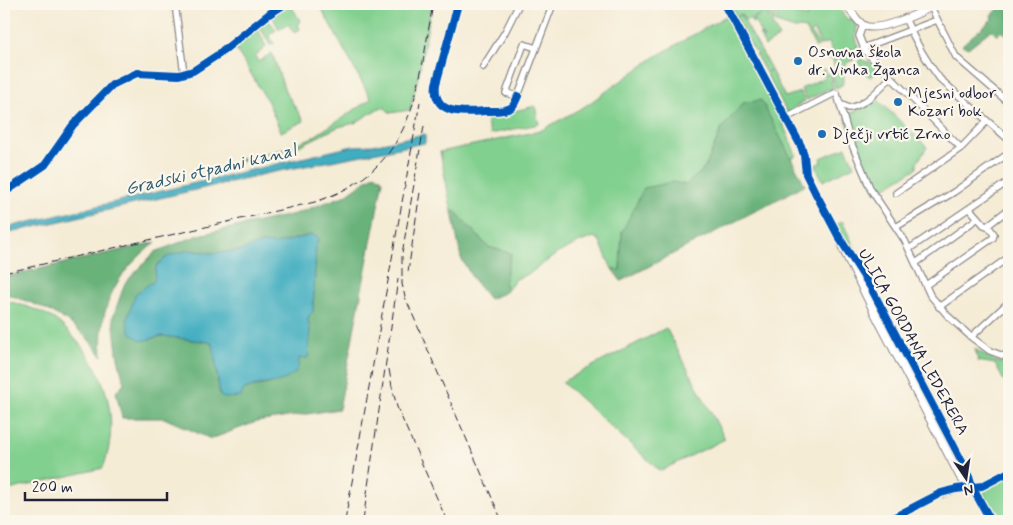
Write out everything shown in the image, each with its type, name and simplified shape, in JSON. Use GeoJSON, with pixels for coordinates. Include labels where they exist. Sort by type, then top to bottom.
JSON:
{"type":"FeatureCollection","features":[{"type":"Feature","properties":{"kind":"street"},"geometry":{"type":"LineString","coordinates":[[176,4],[184,74]]}},
{"type":"Feature","properties":{"kind":"street"},"geometry":{"type":"LineString","coordinates":[[5,192],[46,165],[73,125],[112,85],[137,73],[184,74],[201,67],[285,4]]}},
{"type":"Feature","properties":{"kind":"street"},"geometry":{"type":"LineString","coordinates":[[458,4],[435,92],[439,103],[461,113],[510,108],[513,106],[553,4]]}},
{"type":"Feature","properties":{"kind":"street"},"geometry":{"type":"LineString","coordinates":[[483,67],[505,32],[519,4]]}},
{"type":"Feature","properties":{"kind":"street","name":"ULICA GORDANA LEDERERA"},"geometry":{"type":"LineString","coordinates":[[725,4],[803,151],[809,180],[840,240],[849,264],[874,314],[960,477],[966,484],[972,487]]}},
{"type":"Feature","properties":{"kind":"street"},"geometry":{"type":"LineString","coordinates":[[849,7],[863,25],[870,28],[905,18],[933,6],[937,20],[956,57],[1009,103]]}},
{"type":"Feature","properties":{"kind":"street"},"geometry":{"type":"LineString","coordinates":[[905,18],[932,69],[940,79],[1009,140]]}},
{"type":"Feature","properties":{"kind":"street"},"geometry":{"type":"LineString","coordinates":[[863,48],[937,20]]}},
{"type":"Feature","properties":{"kind":"street"},"geometry":{"type":"LineString","coordinates":[[863,25],[859,36],[863,48],[961,148]]}},
{"type":"Feature","properties":{"kind":"street"},"geometry":{"type":"LineString","coordinates":[[518,96],[506,93],[524,44],[536,48]]}},
{"type":"Feature","properties":{"kind":"street"},"geometry":{"type":"LineString","coordinates":[[844,118],[847,112],[872,96],[891,77]]}},
{"type":"Feature","properties":{"kind":"street"},"geometry":{"type":"LineString","coordinates":[[786,118],[835,93],[837,94],[850,140],[871,190],[910,249],[926,285],[939,307],[971,337],[990,351],[1008,355]]}},
{"type":"Feature","properties":{"kind":"street"},"geometry":{"type":"LineString","coordinates":[[840,104],[845,107],[855,106]]}},
{"type":"Feature","properties":{"kind":"street"},"geometry":{"type":"LineString","coordinates":[[896,193],[961,148],[988,121]]}},
{"type":"Feature","properties":{"kind":"street"},"geometry":{"type":"LineString","coordinates":[[896,227],[954,192],[1009,154]]}},
{"type":"Feature","properties":{"kind":"street"},"geometry":{"type":"LineString","coordinates":[[910,249],[1009,181]]}},
{"type":"Feature","properties":{"kind":"street"},"geometry":{"type":"LineString","coordinates":[[926,285],[993,238],[994,234],[988,226],[984,225],[970,209]]}},
{"type":"Feature","properties":{"kind":"street"},"geometry":{"type":"LineString","coordinates":[[988,226],[1009,209]]}},
{"type":"Feature","properties":{"kind":"street"},"geometry":{"type":"LineString","coordinates":[[916,263],[978,218]]}},
{"type":"Feature","properties":{"kind":"street","name":"ULICA GORDANA LEDERERA"},"geometry":{"type":"LineString","coordinates":[[840,240],[860,269],[883,310],[955,446],[970,478],[972,487],[991,521]]}},
{"type":"Feature","properties":{"kind":"street"},"geometry":{"type":"LineString","coordinates":[[939,307],[1009,257]]}},
{"type":"Feature","properties":{"kind":"street"},"geometry":{"type":"LineString","coordinates":[[971,337],[1009,302]]}},
{"type":"Feature","properties":{"kind":"street"},"geometry":{"type":"LineString","coordinates":[[887,521],[941,493],[982,486],[1009,472]]}},
{"type":"Feature","properties":{"kind":"street"},"geometry":{"type":"LineString","coordinates":[[956,489],[960,485],[960,477]]}},
{"type":"Feature","properties":{"kind":"green space"},"geometry":{"type":"Polygon","coordinates":[[[290,4],[301,22],[298,24],[300,29],[294,33],[288,24],[279,29],[272,16],[290,4]]]}},
{"type":"Feature","properties":{"kind":"green space"},"geometry":{"type":"Polygon","coordinates":[[[323,4],[432,4],[410,110],[390,113],[385,108],[379,108],[355,123],[338,127],[295,148],[240,161],[238,159],[285,149],[313,137],[371,99],[320,6],[323,4]]]}},
{"type":"Feature","properties":{"kind":"green space"},"geometry":{"type":"Polygon","coordinates":[[[729,4],[773,6],[773,8],[807,17],[809,4],[823,4],[827,6],[828,4],[835,4],[848,20],[852,18],[857,25],[856,37],[858,48],[850,50],[854,60],[848,62],[843,68],[844,79],[842,85],[836,88],[831,72],[835,70],[833,60],[827,58],[833,56],[829,42],[821,45],[814,31],[811,33],[820,46],[816,48],[806,29],[795,29],[776,23],[779,13],[777,12],[774,23],[767,11],[752,18],[754,22],[752,23],[750,18],[746,21],[741,14],[736,17],[729,4]]]}},
{"type":"Feature","properties":{"kind":"green space"},"geometry":{"type":"Polygon","coordinates":[[[1002,4],[1009,4],[1009,36],[1001,31],[997,36],[991,30],[968,48],[962,45],[992,19],[991,15],[1002,4]]]}},
{"type":"Feature","properties":{"kind":"green space"},"geometry":{"type":"Polygon","coordinates":[[[766,12],[779,37],[765,46],[759,34],[764,39],[753,19],[766,12]]]}},
{"type":"Feature","properties":{"kind":"green space"},"geometry":{"type":"Polygon","coordinates":[[[741,15],[771,69],[767,72],[771,70],[785,97],[800,92],[805,101],[793,108],[794,111],[787,112],[756,55],[758,54],[754,51],[736,18],[741,15]]]}},
{"type":"Feature","properties":{"kind":"green space"},"geometry":{"type":"Polygon","coordinates":[[[726,16],[771,96],[796,155],[791,159],[761,100],[722,128],[705,168],[685,186],[673,182],[622,232],[620,270],[612,269],[599,240],[594,237],[558,253],[530,273],[516,279],[506,292],[505,281],[511,253],[488,247],[455,211],[452,212],[440,152],[540,131],[587,105],[655,57],[726,16]]]}},
{"type":"Feature","properties":{"kind":"green space"},"geometry":{"type":"Polygon","coordinates":[[[267,18],[276,30],[269,35],[274,44],[270,45],[259,25],[267,18]]]}},
{"type":"Feature","properties":{"kind":"green space"},"geometry":{"type":"Polygon","coordinates":[[[257,27],[266,47],[255,56],[258,62],[272,53],[285,91],[304,121],[281,132],[268,102],[234,46],[257,27]]]}},
{"type":"Feature","properties":{"kind":"green space"},"geometry":{"type":"Polygon","coordinates":[[[861,57],[866,62],[869,61],[879,71],[871,77],[867,75],[858,63],[861,57]]]}},
{"type":"Feature","properties":{"kind":"green space"},"geometry":{"type":"Polygon","coordinates":[[[825,69],[827,74],[829,73],[834,89],[829,89],[807,100],[801,89],[823,78],[825,76],[822,70],[825,69]]]}},
{"type":"Feature","properties":{"kind":"green space"},"geometry":{"type":"Polygon","coordinates":[[[877,99],[927,147],[917,163],[917,168],[876,193],[867,175],[846,119],[848,115],[877,99]]]}},
{"type":"Feature","properties":{"kind":"green space"},"geometry":{"type":"Polygon","coordinates":[[[761,100],[805,185],[621,281],[612,269],[620,270],[622,232],[644,188],[673,182],[686,185],[705,168],[722,128],[743,103],[761,100]]]}},
{"type":"Feature","properties":{"kind":"green space"},"geometry":{"type":"Polygon","coordinates":[[[535,106],[539,124],[490,134],[486,118],[535,106]]]}},
{"type":"Feature","properties":{"kind":"green space"},"geometry":{"type":"Polygon","coordinates":[[[846,147],[854,166],[823,181],[815,165],[822,162],[821,158],[846,147]]]}},
{"type":"Feature","properties":{"kind":"green space"},"geometry":{"type":"Polygon","coordinates":[[[375,174],[383,180],[339,409],[256,422],[211,439],[164,418],[122,418],[116,392],[124,383],[117,353],[113,317],[125,283],[155,252],[199,235],[295,214],[346,195],[375,174]],[[310,235],[276,244],[262,243],[240,251],[210,253],[189,250],[168,256],[156,266],[155,281],[135,294],[142,341],[162,336],[209,342],[213,345],[220,396],[250,387],[270,384],[299,358],[310,329],[308,322],[309,316],[313,312],[316,244],[319,238],[310,235]]]}},
{"type":"Feature","properties":{"kind":"green space"},"geometry":{"type":"Polygon","coordinates":[[[455,211],[488,247],[511,253],[505,281],[506,292],[489,299],[473,279],[461,258],[452,212],[455,211]]]}},
{"type":"Feature","properties":{"kind":"green space"},"geometry":{"type":"Polygon","coordinates":[[[842,221],[858,255],[853,255],[835,225],[842,221]]]}},
{"type":"Feature","properties":{"kind":"green space"},"geometry":{"type":"Polygon","coordinates":[[[156,242],[131,265],[113,291],[103,320],[102,356],[92,343],[70,323],[34,304],[4,293],[4,277],[156,242]]]}},
{"type":"Feature","properties":{"kind":"green space"},"geometry":{"type":"Polygon","coordinates":[[[4,300],[37,310],[55,320],[76,340],[96,368],[108,400],[110,417],[108,451],[103,468],[4,491],[4,300]]]}},
{"type":"Feature","properties":{"kind":"green space"},"geometry":{"type":"Polygon","coordinates":[[[666,328],[725,439],[660,471],[562,382],[666,328]]]}},
{"type":"Feature","properties":{"kind":"green space"},"geometry":{"type":"Polygon","coordinates":[[[975,349],[993,360],[1009,366],[1009,391],[995,364],[978,361],[975,349]]]}},
{"type":"Feature","properties":{"kind":"green space"},"geometry":{"type":"Polygon","coordinates":[[[1009,476],[1009,521],[998,521],[985,499],[984,491],[1009,476]]]}},
{"type":"Feature","properties":{"kind":"water"},"geometry":{"type":"Polygon","coordinates":[[[425,134],[425,143],[269,173],[4,234],[4,228],[353,146],[372,145],[425,134]]]}},
{"type":"Feature","properties":{"kind":"water"},"geometry":{"type":"Polygon","coordinates":[[[311,235],[319,238],[316,245],[313,312],[309,316],[308,322],[310,329],[308,358],[299,358],[297,370],[286,379],[248,388],[244,390],[241,397],[224,398],[220,396],[213,344],[162,336],[142,341],[131,334],[127,320],[135,294],[154,281],[156,266],[168,256],[189,250],[210,253],[240,251],[262,243],[276,244],[311,235]]]}},
{"type":"Feature","properties":{"kind":"railway"},"geometry":{"type":"LineString","coordinates":[[4,273],[315,202],[348,188],[373,170],[392,148],[406,124],[422,67],[433,4]]}},
{"type":"Feature","properties":{"kind":"railway"},"geometry":{"type":"LineString","coordinates":[[345,521],[420,102]]}},
{"type":"Feature","properties":{"kind":"railway"},"geometry":{"type":"LineString","coordinates":[[424,126],[402,254],[402,284],[405,297],[502,521]]}},
{"type":"Feature","properties":{"kind":"railway"},"geometry":{"type":"LineString","coordinates":[[408,272],[420,192]]}},
{"type":"Feature","properties":{"kind":"railway"},"geometry":{"type":"LineString","coordinates":[[363,521],[398,279]]}},
{"type":"Feature","properties":{"kind":"railway"},"geometry":{"type":"LineString","coordinates":[[389,369],[397,407],[447,521]]}},
{"type":"Feature","properties":{"kind":"cycle path"},"geometry":{"type":"LineString","coordinates":[[4,195],[8,190],[45,165],[73,125],[112,85],[137,73],[179,75],[193,71],[219,54],[269,14],[285,4]]}},
{"type":"Feature","properties":{"kind":"cycle path"},"geometry":{"type":"LineString","coordinates":[[458,4],[436,84],[436,94],[439,102],[444,107],[459,112],[499,111],[512,107],[518,96]]}},
{"type":"Feature","properties":{"kind":"cycle path"},"geometry":{"type":"LineString","coordinates":[[725,4],[801,146],[806,174],[815,192],[840,239],[870,286],[968,473],[972,487],[991,521]]}},
{"type":"Feature","properties":{"kind":"cycle path"},"geometry":{"type":"LineString","coordinates":[[887,521],[941,493],[982,486],[1009,472]]}},
{"type":"Feature","properties":{"kind":"place","name":"Osnovna škola dr. Vinka Žganca"},"geometry":{"type":"Point","coordinates":[798,61]}},
{"type":"Feature","properties":{"kind":"place","name":"Mjesni odbor Kozari bok"},"geometry":{"type":"Point","coordinates":[898,102]}},
{"type":"Feature","properties":{"kind":"place","name":"Dječji vrtić Zrno"},"geometry":{"type":"Point","coordinates":[822,134]}},
{"type":"Feature","properties":{"kind":"water label","name":"Gradski otpadni kanal"},"geometry":{"type":"Point","coordinates":[211,170]}}]}
